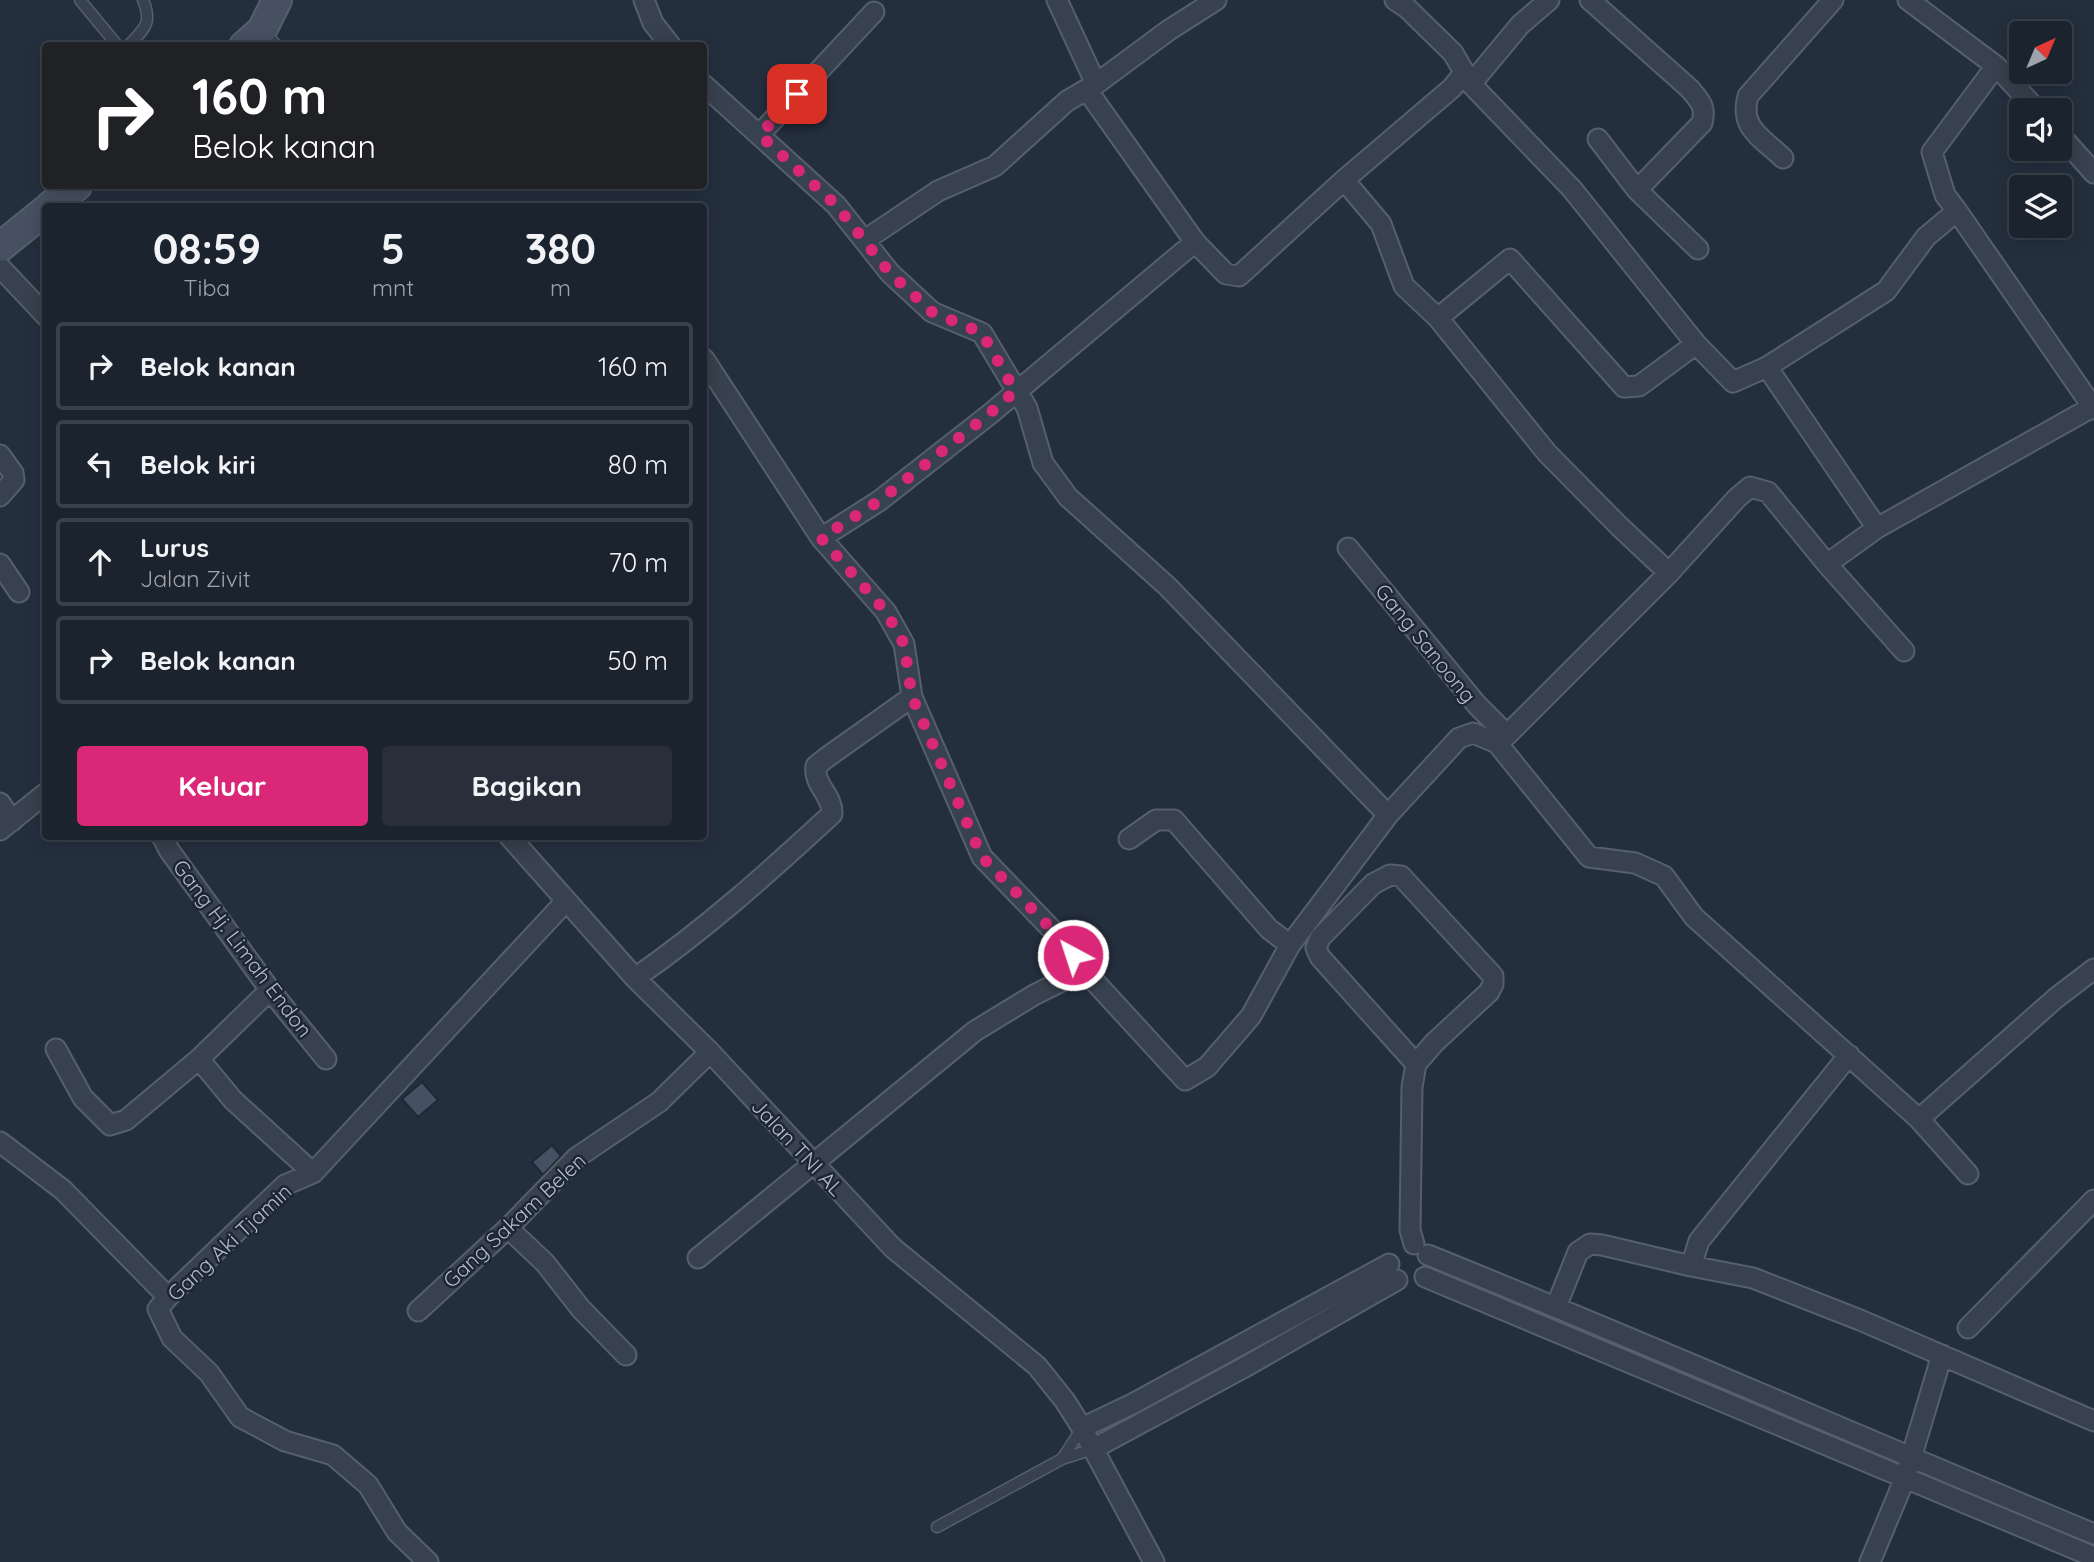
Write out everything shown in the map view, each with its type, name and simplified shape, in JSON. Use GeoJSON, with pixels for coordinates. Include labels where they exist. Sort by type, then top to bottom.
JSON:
{"type":"FeatureCollection","features":[{"type":"Feature","properties":{"kind":"main road"},"geometry":{"type":"LineString","coordinates":[[261,40],[277,0]]}},
{"type":"Feature","properties":{"kind":"main road"},"geometry":{"type":"LineString","coordinates":[[54,203],[73,189]]}},
{"type":"Feature","properties":{"kind":"main road"},"geometry":{"type":"LineString","coordinates":[[0,247],[42,213]]}},
{"type":"Feature","properties":{"kind":"street"},"geometry":{"type":"LineString","coordinates":[[643,0],[653,23],[668,42]]}},
{"type":"Feature","properties":{"kind":"street"},"geometry":{"type":"LineString","coordinates":[[1057,0],[1092,87],[1195,242],[1226,274],[1239,276],[1344,180],[1467,78],[1549,0]]}},
{"type":"Feature","properties":{"kind":"street"},"geometry":{"type":"LineString","coordinates":[[865,240],[938,191],[995,166],[1067,101],[1092,87],[1169,30],[1216,0]]}},
{"type":"Feature","properties":{"kind":"street"},"geometry":{"type":"LineString","coordinates":[[1395,0],[1407,8],[1453,53],[1467,78],[1572,189],[1696,344],[1733,382],[1767,367],[1886,291],[1926,237],[1957,211]]}},
{"type":"Feature","properties":{"kind":"street"},"geometry":{"type":"LineString","coordinates":[[1590,0],[1690,89],[1705,112],[1702,123],[1636,190]]}},
{"type":"Feature","properties":{"kind":"street"},"geometry":{"type":"LineString","coordinates":[[1783,158],[1747,123],[1744,110],[1748,96],[1833,0]]}},
{"type":"Feature","properties":{"kind":"street"},"geometry":{"type":"LineString","coordinates":[[1915,2],[1996,66],[2026,98]]}},
{"type":"Feature","properties":{"kind":"street"},"geometry":{"type":"LineString","coordinates":[[760,135],[874,12]]}},
{"type":"Feature","properties":{"kind":"street"},"geometry":{"type":"LineString","coordinates":[[1827,564],[1877,527],[2094,407],[1945,195],[1932,152],[1996,66]]}},
{"type":"Feature","properties":{"kind":"street"},"geometry":{"type":"LineString","coordinates":[[707,88],[836,205],[890,273],[932,312],[982,333],[1027,408],[1043,463],[1068,497],[1167,586],[1388,814]]}},
{"type":"Feature","properties":{"kind":"street"},"geometry":{"type":"LineString","coordinates":[[1598,139],[1636,190],[1698,249]]}},
{"type":"Feature","properties":{"kind":"street"},"geometry":{"type":"LineString","coordinates":[[2072,148],[2094,173]]}},
{"type":"Feature","properties":{"kind":"street"},"geometry":{"type":"LineString","coordinates":[[1344,180],[1381,224],[1404,286],[1438,318],[1547,453],[1669,573]]}},
{"type":"Feature","properties":{"kind":"street"},"geometry":{"type":"LineString","coordinates":[[821,538],[879,501],[989,414],[1195,242]]}},
{"type":"Feature","properties":{"kind":"street"},"geometry":{"type":"LineString","coordinates":[[1438,318],[1510,259],[1624,387],[1639,386],[1696,344]]}},
{"type":"Feature","properties":{"kind":"street"},"geometry":{"type":"LineString","coordinates":[[0,267],[42,312]]}},
{"type":"Feature","properties":{"kind":"street"},"geometry":{"type":"LineString","coordinates":[[707,364],[821,538],[886,612],[904,644],[912,697],[982,857],[1062,940],[1084,970],[1185,1080],[1207,1067],[1251,1016],[1290,945],[1388,814],[1459,738],[1473,733],[1502,739],[1669,573],[1750,487],[1768,492],[1904,651]]}},
{"type":"Feature","properties":{"kind":"street"},"geometry":{"type":"LineString","coordinates":[[1767,367],[1877,527]]}},
{"type":"Feature","properties":{"kind":"street"},"geometry":{"type":"LineString","coordinates":[[0,455],[15,480],[0,496]]}},
{"type":"Feature","properties":{"kind":"street","name":"Gang Sanoong"},"geometry":{"type":"LineString","coordinates":[[1348,548],[1477,705],[1588,857],[1635,863],[1664,876],[1694,917],[1919,1119],[1968,1174]]}},
{"type":"Feature","properties":{"kind":"street"},"geometry":{"type":"LineString","coordinates":[[0,564],[19,592]]}},
{"type":"Feature","properties":{"kind":"street"},"geometry":{"type":"LineString","coordinates":[[635,978],[675,951],[729,908],[832,814],[831,802],[817,779],[816,766],[912,697]]}},
{"type":"Feature","properties":{"kind":"street"},"geometry":{"type":"LineString","coordinates":[[0,803],[6,826],[42,796]]}},
{"type":"Feature","properties":{"kind":"street"},"geometry":{"type":"LineString","coordinates":[[1129,839],[1156,820],[1174,820],[1269,929],[1290,945]]}},
{"type":"Feature","properties":{"kind":"street","name":"Gang Hj. Limah Endon"},"geometry":{"type":"LineString","coordinates":[[164,840],[270,990],[326,1059]]}},
{"type":"Feature","properties":{"kind":"street","name":"Jalan TNI AL"},"geometry":{"type":"LineString","coordinates":[[513,840],[635,978],[710,1052],[893,1248],[1037,1366],[1065,1401],[1082,1428],[1153,1562]]}},
{"type":"Feature","properties":{"kind":"street"},"geometry":{"type":"LineString","coordinates":[[1416,1063],[1320,957],[1316,948],[1320,938],[1373,884],[1390,875],[1401,876],[1493,976],[1489,992],[1416,1063],[1412,1087],[1414,1243],[1430,1264],[1425,1278],[1414,1284],[1405,1284],[1393,1272],[1391,1255],[1397,1248],[1414,1243],[1556,1307],[2085,1530],[2069,1546]]}},
{"type":"Feature","properties":{"kind":"street","name":"Gang Aki Tjamin"},"geometry":{"type":"LineString","coordinates":[[428,1562],[397,1532],[368,1485],[333,1455],[285,1441],[240,1417],[209,1373],[172,1338],[158,1309],[285,1185],[313,1174],[566,901]]}},
{"type":"Feature","properties":{"kind":"street"},"geometry":{"type":"LineString","coordinates":[[1919,1119],[2056,998],[2094,969]]}},
{"type":"Feature","properties":{"kind":"street"},"geometry":{"type":"LineString","coordinates":[[698,1258],[975,1031],[1034,995],[1084,970]]}},
{"type":"Feature","properties":{"kind":"street"},"geometry":{"type":"LineString","coordinates":[[56,1049],[83,1098],[110,1125],[126,1120],[199,1059],[270,990]]}},
{"type":"Feature","properties":{"kind":"street","name":"Gang Sakam Belen"},"geometry":{"type":"LineString","coordinates":[[418,1311],[508,1228],[576,1158],[659,1102],[710,1052]]}},
{"type":"Feature","properties":{"kind":"street"},"geometry":{"type":"LineString","coordinates":[[1691,1266],[1699,1241],[1849,1055]]}},
{"type":"Feature","properties":{"kind":"street"},"geometry":{"type":"LineString","coordinates":[[199,1059],[233,1100],[313,1174]]}},
{"type":"Feature","properties":{"kind":"street"},"geometry":{"type":"LineString","coordinates":[[0,1142],[63,1190],[168,1297]]}},
{"type":"Feature","properties":{"kind":"street"},"geometry":{"type":"LineString","coordinates":[[1968,1328],[2094,1200]]}},
{"type":"Feature","properties":{"kind":"street"},"geometry":{"type":"LineString","coordinates":[[508,1228],[545,1263],[580,1309],[626,1355]]}},
{"type":"Feature","properties":{"kind":"street"},"geometry":{"type":"LineString","coordinates":[[1556,1307],[1578,1252],[1590,1244],[1753,1278],[1860,1320],[2094,1421]]}},
{"type":"Feature","properties":{"kind":"street"},"geometry":{"type":"LineString","coordinates":[[1082,1428],[1134,1403],[1233,1348],[1393,1272]]}},
{"type":"Feature","properties":{"kind":"street"},"geometry":{"type":"LineString","coordinates":[[1093,1449],[1243,1368],[1393,1272]]}},
{"type":"Feature","properties":{"kind":"street"},"geometry":{"type":"LineString","coordinates":[[1425,1278],[2094,1557]]}},
{"type":"Feature","properties":{"kind":"street"},"geometry":{"type":"LineString","coordinates":[[1233,1348],[1243,1368]]}},
{"type":"Feature","properties":{"kind":"street"},"geometry":{"type":"LineString","coordinates":[[1870,1562],[1905,1478],[1942,1355]]}},
{"type":"Feature","properties":{"kind":"lane"},"geometry":{"type":"LineString","coordinates":[[80,0],[114,42]]}},
{"type":"Feature","properties":{"kind":"lane"},"geometry":{"type":"LineString","coordinates":[[132,42],[146,28],[149,13],[143,0]]}},
{"type":"Feature","properties":{"kind":"lane"},"geometry":{"type":"LineString","coordinates":[[1062,1459],[1082,1428]]}},
{"type":"Feature","properties":{"kind":"lane"},"geometry":{"type":"LineString","coordinates":[[937,1527],[1062,1459],[1093,1449]]}},
{"type":"Feature","properties":{"kind":"building"},"geometry":{"type":"Polygon","coordinates":[[[422,1082],[438,1100],[418,1117],[402,1099],[422,1082]]]}},
{"type":"Feature","properties":{"kind":"building"},"geometry":{"type":"Polygon","coordinates":[[[552,1145],[561,1156],[543,1175],[532,1162],[552,1145]]]}},
{"type":"Feature","properties":{"kind":"route"},"geometry":{"type":"LineString","coordinates":[[797,94],[760,135],[836,205],[890,273],[932,312],[982,333],[1015,391],[879,501],[821,538],[886,612],[904,644],[912,697],[982,857],[1062,940],[1073,955]]}}]}
